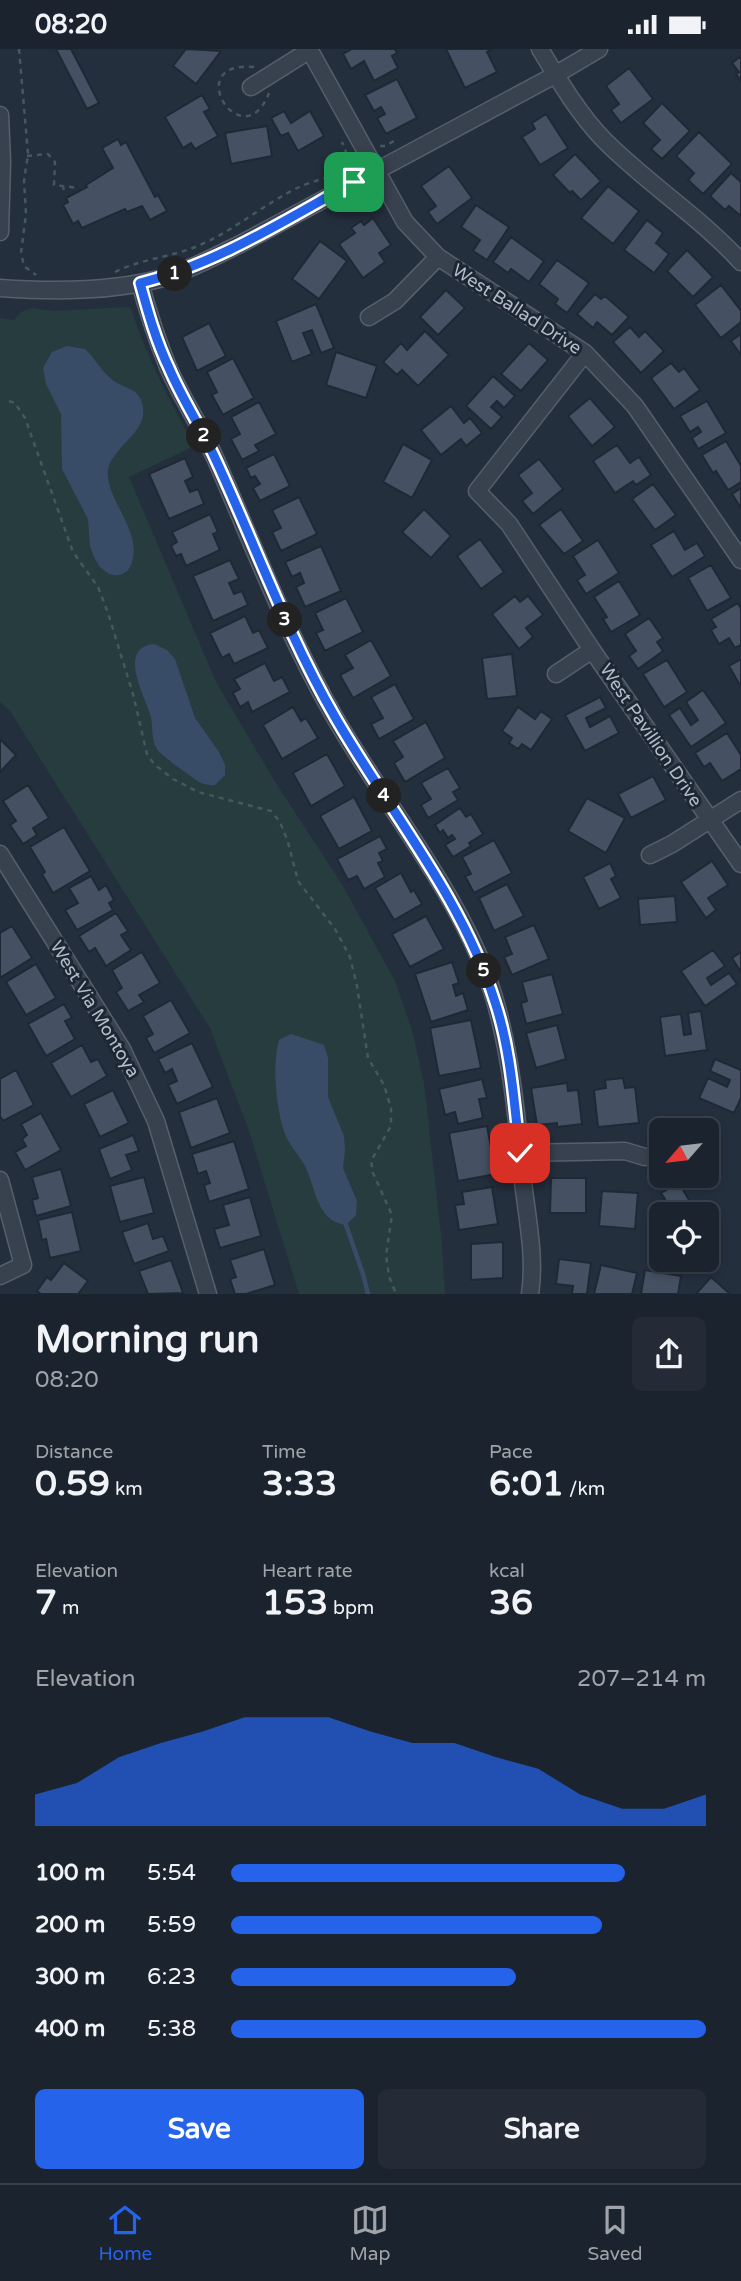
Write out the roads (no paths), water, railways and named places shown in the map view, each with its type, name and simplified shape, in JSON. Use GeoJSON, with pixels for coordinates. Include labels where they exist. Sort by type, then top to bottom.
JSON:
{"type":"FeatureCollection","features":[{"type":"Feature","properties":{"kind":"street"},"geometry":{"type":"LineString","coordinates":[[251,87],[309,49]]}},
{"type":"Feature","properties":{"kind":"street","name":"West Ballad Drive"},"geometry":{"type":"LineString","coordinates":[[309,49],[405,222],[438,257],[585,353],[635,406],[741,560]]}},
{"type":"Feature","properties":{"kind":"street"},"geometry":{"type":"LineString","coordinates":[[540,49],[555,75],[603,139],[644,178],[717,237],[741,262]]}},
{"type":"Feature","properties":{"kind":"street"},"geometry":{"type":"LineString","coordinates":[[0,288],[99,289],[169,276],[212,258],[599,49]]}},
{"type":"Feature","properties":{"kind":"street"},"geometry":{"type":"LineString","coordinates":[[0,115],[0,232]]}},
{"type":"Feature","properties":{"kind":"street"},"geometry":{"type":"LineString","coordinates":[[369,317],[395,300],[438,257]]}},
{"type":"Feature","properties":{"kind":"street"},"geometry":{"type":"LineString","coordinates":[[140,283],[169,369],[215,457],[295,644],[335,717],[451,902],[472,941],[496,1003],[510,1073],[520,1153],[534,1273],[530,1294]]}},
{"type":"Feature","properties":{"kind":"street","name":"West Pavillion Drive"},"geometry":{"type":"LineString","coordinates":[[585,353],[477,491],[509,524],[592,650],[741,864]]}},
{"type":"Feature","properties":{"kind":"street","name":"West Pavillion Drive"},"geometry":{"type":"LineString","coordinates":[[556,674],[592,650]]}},
{"type":"Feature","properties":{"kind":"street"},"geometry":{"type":"LineString","coordinates":[[710,821],[741,800]]}},
{"type":"Feature","properties":{"kind":"street","name":"West Pavillion Drive"},"geometry":{"type":"LineString","coordinates":[[650,855],[710,821]]}},
{"type":"Feature","properties":{"kind":"street","name":"West Via Montoya"},"geometry":{"type":"LineString","coordinates":[[0,854],[122,1049],[136,1077],[156,1121],[208,1294]]}},
{"type":"Feature","properties":{"kind":"street"},"geometry":{"type":"LineString","coordinates":[[520,1153],[625,1151],[645,1157]]}},
{"type":"Feature","properties":{"kind":"street"},"geometry":{"type":"LineString","coordinates":[[0,1180],[23,1265],[0,1276]]}},
{"type":"Feature","properties":{"kind":"water"},"geometry":{"type":"Polygon","coordinates":[[[67,346],[85,349],[110,378],[134,392],[142,403],[140,424],[108,468],[111,489],[133,542],[131,565],[125,573],[119,575],[109,574],[100,567],[94,557],[90,546],[88,519],[62,469],[61,414],[46,384],[43,368],[52,352],[67,346]]]}},
{"type":"Feature","properties":{"kind":"water"},"geometry":{"type":"Polygon","coordinates":[[[154,644],[167,650],[175,659],[195,718],[225,765],[225,775],[215,785],[199,782],[159,752],[155,745],[151,717],[136,675],[135,664],[137,654],[143,648],[154,644]]]}},
{"type":"Feature","properties":{"kind":"water"},"geometry":{"type":"Polygon","coordinates":[[[291,1034],[324,1045],[328,1058],[328,1097],[344,1136],[343,1168],[357,1201],[356,1215],[346,1225],[336,1222],[323,1211],[306,1168],[288,1141],[281,1121],[275,1073],[277,1050],[279,1040],[291,1034]]]}},
{"type":"Feature","properties":{"kind":"waterway"},"geometry":{"type":"LineString","coordinates":[[345,1222],[368,1294]]}}]}
